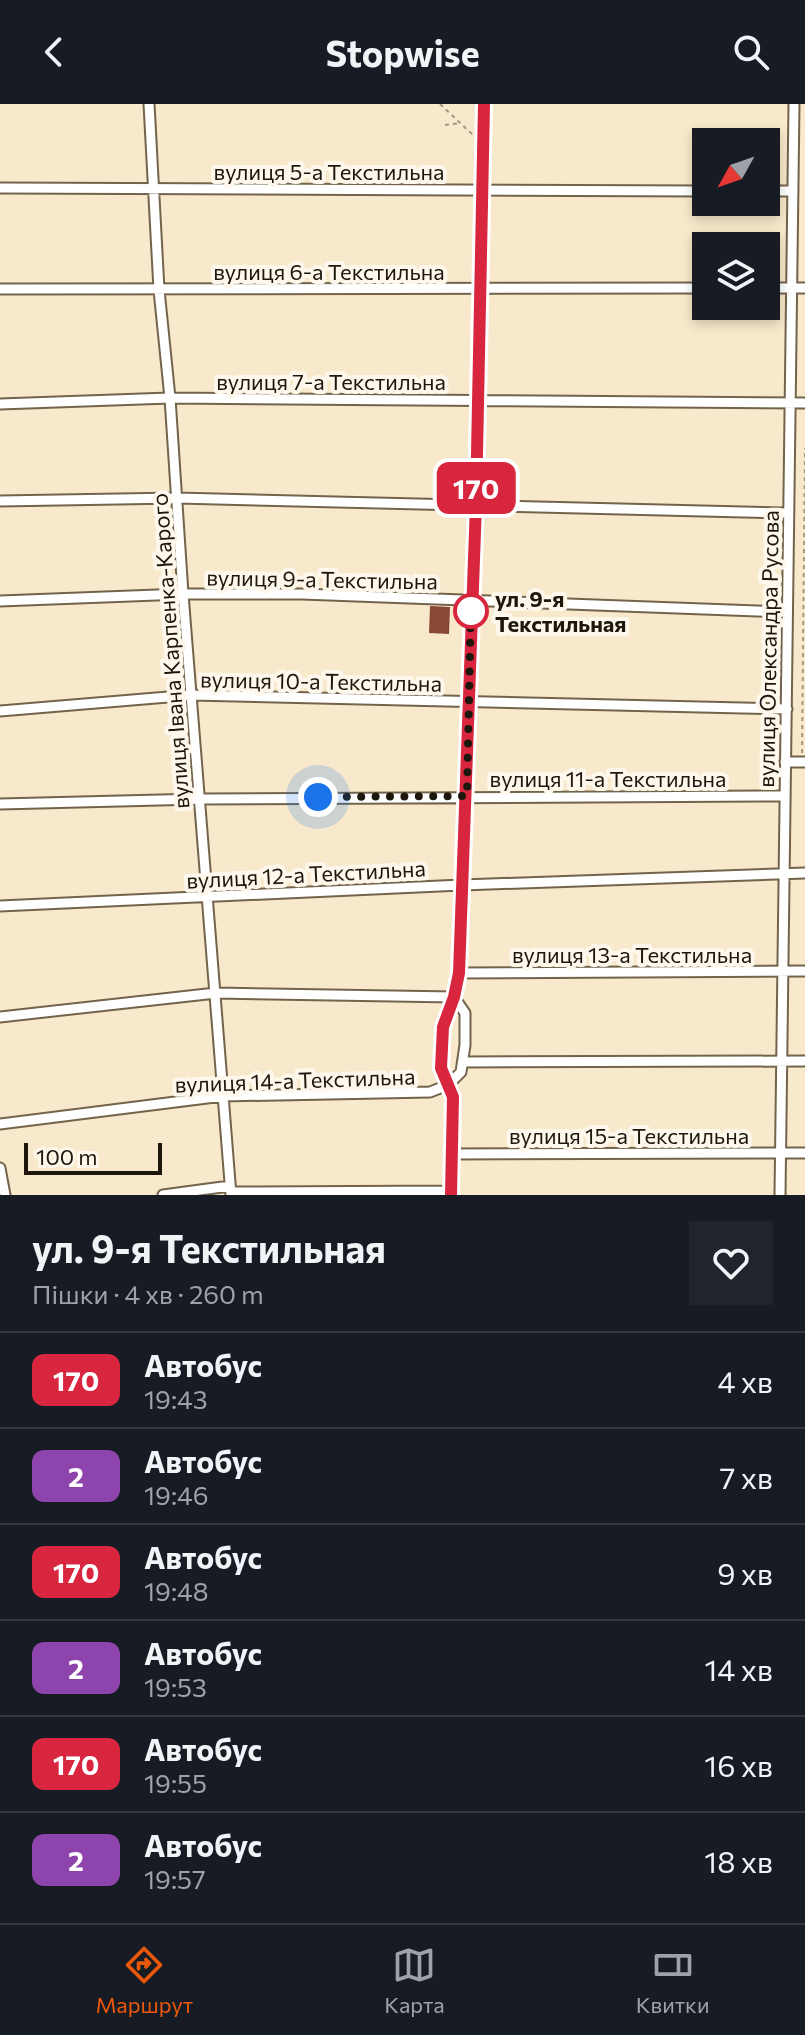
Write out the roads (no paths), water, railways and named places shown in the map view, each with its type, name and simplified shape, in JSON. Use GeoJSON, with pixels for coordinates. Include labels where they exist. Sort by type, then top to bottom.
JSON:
{"type":"FeatureCollection","features":[{"type":"Feature","properties":{"kind":"street","name":"вулиця Івана Карпенка-Карого"},"geometry":{"type":"LineString","coordinates":[[149,104],[159,290],[231,1191]]}},
{"type":"Feature","properties":{"kind":"street"},"geometry":{"type":"LineString","coordinates":[[163,1195],[231,1191],[451,1193],[453,1097],[441,1068],[443,1027],[459,973],[467,796],[484,104]]}},
{"type":"Feature","properties":{"kind":"street","name":"вулиця Олександра Русова"},"geometry":{"type":"LineString","coordinates":[[780,1195],[794,104]]}},
{"type":"Feature","properties":{"kind":"street","name":"вулиця 5-а Текстильна"},"geometry":{"type":"LineString","coordinates":[[0,188],[692,191]]}},
{"type":"Feature","properties":{"kind":"street"},"geometry":{"type":"LineString","coordinates":[[780,191],[793,191]]}},
{"type":"Feature","properties":{"kind":"street","name":"вулиця 6-а Текстильна"},"geometry":{"type":"LineString","coordinates":[[0,289],[692,288]]}},
{"type":"Feature","properties":{"kind":"street"},"geometry":{"type":"LineString","coordinates":[[780,288],[805,288]]}},
{"type":"Feature","properties":{"kind":"street","name":"вулиця 7-а Текстильна"},"geometry":{"type":"LineString","coordinates":[[0,404],[170,398],[805,403]]}},
{"type":"Feature","properties":{"kind":"street"},"geometry":{"type":"LineString","coordinates":[[0,501],[177,498],[787,513]]}},
{"type":"Feature","properties":{"kind":"street","name":"вулиця 9-а Текстильна"},"geometry":{"type":"LineString","coordinates":[[0,601],[183,594],[302,594],[787,612]]}},
{"type":"Feature","properties":{"kind":"street","name":"вулиця 10-а Текстильна"},"geometry":{"type":"LineString","coordinates":[[0,711],[192,695],[787,709]]}},
{"type":"Feature","properties":{"kind":"street"},"geometry":{"type":"LineString","coordinates":[[785,762],[803,762]]}},
{"type":"Feature","properties":{"kind":"street","name":"вулиця 11-а Текстильна"},"geometry":{"type":"LineString","coordinates":[[0,804],[467,796],[785,796]]}},
{"type":"Feature","properties":{"kind":"street","name":"вулиця 12-а Текстильна"},"geometry":{"type":"LineString","coordinates":[[0,906],[805,873]]}},
{"type":"Feature","properties":{"kind":"street","name":"вулиця 13-а Текстильна"},"geometry":{"type":"LineString","coordinates":[[459,973],[805,971]]}},
{"type":"Feature","properties":{"kind":"street"},"geometry":{"type":"LineString","coordinates":[[0,1017],[216,993],[454,997]]}},
{"type":"Feature","properties":{"kind":"street"},"geometry":{"type":"LineString","coordinates":[[448,1085],[461,1072],[464,1062],[465,1013],[454,997]]}},
{"type":"Feature","properties":{"kind":"street"},"geometry":{"type":"LineString","coordinates":[[464,1062],[805,1061]]}},
{"type":"Feature","properties":{"kind":"street","name":"вулиця 14-а Текстильна"},"geometry":{"type":"LineString","coordinates":[[0,1124],[223,1096],[430,1092],[448,1085]]}},
{"type":"Feature","properties":{"kind":"street","name":"вулиця 15-а Текстильна"},"geometry":{"type":"LineString","coordinates":[[453,1154],[805,1153]]}},
{"type":"Feature","properties":{"kind":"street"},"geometry":{"type":"LineString","coordinates":[[0,1168],[5,1195]]}},
{"type":"Feature","properties":{"kind":"place","name":"ул. 9-я Текстильная"},"geometry":{"type":"Point","coordinates":[471,611]}}]}
